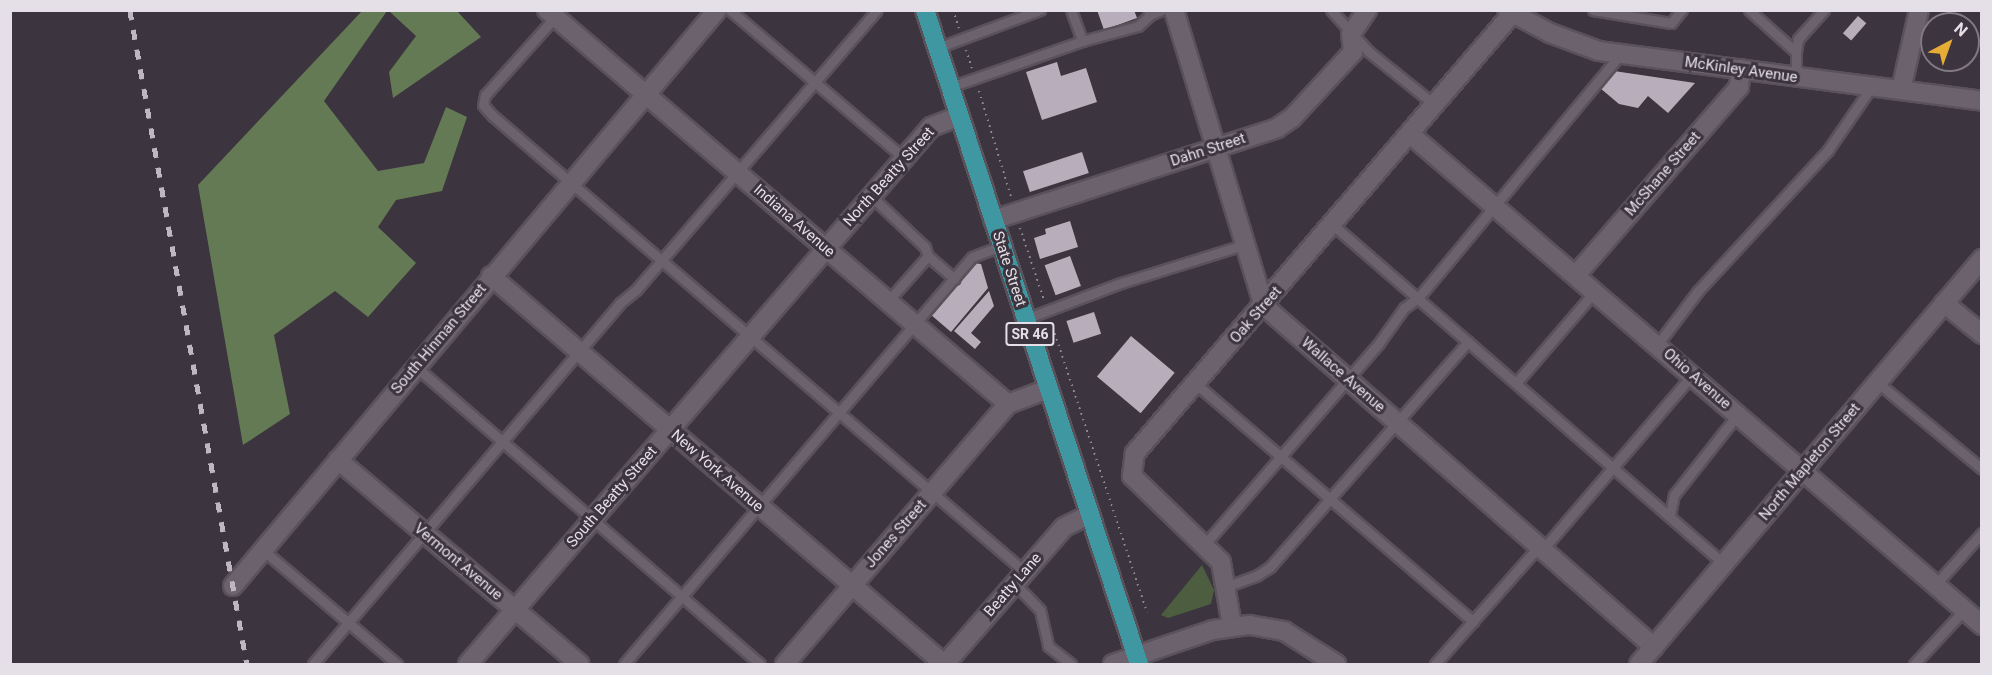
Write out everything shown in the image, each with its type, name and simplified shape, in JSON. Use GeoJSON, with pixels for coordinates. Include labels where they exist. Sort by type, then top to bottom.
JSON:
{"type":"FeatureCollection","features":[{"type":"Feature","properties":{"kind":"highway","name":"State Street"},"geometry":{"type":"LineString","coordinates":[[925,10],[1138,660]]}},
{"type":"Feature","properties":{"kind":"street","name":"South Hinman Street"},"geometry":{"type":"LineString","coordinates":[[233,586],[644,93],[717,10]]}},
{"type":"Feature","properties":{"kind":"street","name":"Wallace Avenue"},"geometry":{"type":"LineString","coordinates":[[1174,10],[1243,245],[1264,306],[1654,647]]}},
{"type":"Feature","properties":{"kind":"street","name":"Dahn Street"},"geometry":{"type":"LineString","coordinates":[[993,220],[1277,128],[1293,118],[1353,52],[1351,34],[1367,10]]}},
{"type":"Feature","properties":{"kind":"street"},"geometry":{"type":"LineString","coordinates":[[1901,90],[1919,10]]}},
{"type":"Feature","properties":{"kind":"street","name":"McKinley Avenue"},"geometry":{"type":"LineString","coordinates":[[1510,12],[1550,33],[1599,51],[1982,101]]}},
{"type":"Feature","properties":{"kind":"street","name":"Oak Street"},"geometry":{"type":"LineString","coordinates":[[1232,626],[1228,586],[1221,562],[1205,544],[1149,496],[1132,476],[1135,453],[1333,225],[1510,12]]}},
{"type":"Feature","properties":{"kind":"street","name":"Indiana Avenue"},"geometry":{"type":"LineString","coordinates":[[554,13],[644,93],[1008,404]]}},
{"type":"Feature","properties":{"kind":"street","name":"McShane Street"},"geometry":{"type":"LineString","coordinates":[[1576,274],[1739,87],[1741,69]]}},
{"type":"Feature","properties":{"kind":"street","name":"North Beatty Street"},"geometry":{"type":"LineString","coordinates":[[826,248],[931,127],[959,116]]}},
{"type":"Feature","properties":{"kind":"street","name":"Ohio Avenue"},"geometry":{"type":"LineString","coordinates":[[1410,134],[1576,274],[1982,625]]}},
{"type":"Feature","properties":{"kind":"street","name":"South Beatty Street"},"geometry":{"type":"LineString","coordinates":[[468,664],[826,248]]}},
{"type":"Feature","properties":{"kind":"street","name":"North Mapleton Street"},"geometry":{"type":"LineString","coordinates":[[1639,664],[1982,259]]}},
{"type":"Feature","properties":{"kind":"street","name":"New York Avenue"},"geometry":{"type":"LineString","coordinates":[[491,276],[944,664]]}},
{"type":"Feature","properties":{"kind":"street"},"geometry":{"type":"LineString","coordinates":[[1944,303],[1982,334]]}},
{"type":"Feature","properties":{"kind":"street"},"geometry":{"type":"LineString","coordinates":[[1008,404],[1048,389]]}},
{"type":"Feature","properties":{"kind":"street","name":"Jones Street"},"geometry":{"type":"LineString","coordinates":[[785,664],[1008,404]]}},
{"type":"Feature","properties":{"kind":"street","name":"Vermont Avenue"},"geometry":{"type":"LineString","coordinates":[[338,460],[579,664]]}},
{"type":"Feature","properties":{"kind":"street","name":"Beatty Lane"},"geometry":{"type":"LineString","coordinates":[[944,664],[1064,527],[1089,515]]}},
{"type":"Feature","properties":{"kind":"street"},"geometry":{"type":"LineString","coordinates":[[1113,664],[1138,660],[1232,626],[1284,631],[1336,664]]}},
{"type":"Feature","properties":{"kind":"lane"},"geometry":{"type":"LineString","coordinates":[[730,10],[904,158]]}},
{"type":"Feature","properties":{"kind":"lane"},"geometry":{"type":"LineString","coordinates":[[313,664],[579,352],[877,10]]}},
{"type":"Feature","properties":{"kind":"lane"},"geometry":{"type":"LineString","coordinates":[[937,48],[1040,10]]}},
{"type":"Feature","properties":{"kind":"lane"},"geometry":{"type":"LineString","coordinates":[[1071,10],[1082,41]]}},
{"type":"Feature","properties":{"kind":"lane"},"geometry":{"type":"LineString","coordinates":[[950,87],[1082,41],[1138,26],[1149,13],[1161,10]]}},
{"type":"Feature","properties":{"kind":"lane"},"geometry":{"type":"LineString","coordinates":[[1331,10],[1351,34],[1435,105]]}},
{"type":"Feature","properties":{"kind":"lane"},"geometry":{"type":"LineString","coordinates":[[1593,10],[1671,23],[1682,10]]}},
{"type":"Feature","properties":{"kind":"lane"},"geometry":{"type":"LineString","coordinates":[[1749,10],[1796,52]]}},
{"type":"Feature","properties":{"kind":"lane"},"geometry":{"type":"LineString","coordinates":[[1796,77],[1798,39],[1824,10]]}},
{"type":"Feature","properties":{"kind":"lane"},"geometry":{"type":"LineString","coordinates":[[554,13],[485,95],[483,105],[569,183],[932,493],[1020,578],[1040,610],[1048,646],[1071,664]]}},
{"type":"Feature","properties":{"kind":"lane"},"geometry":{"type":"LineString","coordinates":[[1205,544],[1346,378],[1379,343],[1404,308],[1419,297],[1446,260],[1495,206],[1514,179],[1621,54]]}},
{"type":"Feature","properties":{"kind":"lane"},"geometry":{"type":"LineString","coordinates":[[1657,345],[1698,291],[1828,150],[1872,86]]}},
{"type":"Feature","properties":{"kind":"lane"},"geometry":{"type":"LineString","coordinates":[[871,196],[925,247],[928,256],[954,279]]}},
{"type":"Feature","properties":{"kind":"lane"},"geometry":{"type":"LineString","coordinates":[[1333,225],[1613,465],[1724,564]]}},
{"type":"Feature","properties":{"kind":"lane"},"geometry":{"type":"LineString","coordinates":[[1025,319],[1121,283],[1243,245]]}},
{"type":"Feature","properties":{"kind":"lane"},"geometry":{"type":"LineString","coordinates":[[624,664],[916,326],[972,256],[1001,246]]}},
{"type":"Feature","properties":{"kind":"lane"},"geometry":{"type":"LineString","coordinates":[[888,301],[928,256]]}},
{"type":"Feature","properties":{"kind":"lane"},"geometry":{"type":"LineString","coordinates":[[1516,383],[1594,291]]}},
{"type":"Feature","properties":{"kind":"lane"},"geometry":{"type":"LineString","coordinates":[[1228,586],[1270,567],[1468,342]]}},
{"type":"Feature","properties":{"kind":"lane"},"geometry":{"type":"LineString","coordinates":[[416,367],[760,664]]}},
{"type":"Feature","properties":{"kind":"lane"},"geometry":{"type":"LineString","coordinates":[[1435,664],[1532,554],[1543,549],[1692,375]]}},
{"type":"Feature","properties":{"kind":"lane"},"geometry":{"type":"LineString","coordinates":[[1877,382],[1982,469]]}},
{"type":"Feature","properties":{"kind":"lane"},"geometry":{"type":"LineString","coordinates":[[1196,384],[1332,496],[1473,621]]}},
{"type":"Feature","properties":{"kind":"lane"},"geometry":{"type":"LineString","coordinates":[[1670,515],[1674,495],[1738,414]]}},
{"type":"Feature","properties":{"kind":"lane"},"geometry":{"type":"LineString","coordinates":[[1935,585],[1982,533]]}},
{"type":"Feature","properties":{"kind":"lane"},"geometry":{"type":"LineString","coordinates":[[263,550],[398,664]]}},
{"type":"Feature","properties":{"kind":"lane"},"geometry":{"type":"LineString","coordinates":[[1914,664],[1964,610]]}},
{"type":"Feature","properties":{"kind":"green space"},"geometry":{"type":"Polygon","coordinates":[[[362,11],[387,11],[324,101],[378,171],[424,163],[446,107],[467,117],[442,191],[396,200],[378,227],[416,263],[368,317],[335,291],[274,335],[290,414],[243,445],[198,185],[362,11]]]}},
{"type":"Feature","properties":{"kind":"green space"},"geometry":{"type":"Polygon","coordinates":[[[389,11],[457,11],[481,37],[393,98],[389,72],[416,36],[389,11]]]}},
{"type":"Feature","properties":{"kind":"green space"},"geometry":{"type":"Polygon","coordinates":[[[1202,565],[1214,590],[1211,604],[1168,618],[1161,615],[1202,565]]]}},
{"type":"Feature","properties":{"kind":"building"},"geometry":{"type":"Polygon","coordinates":[[[1097,10],[1134,10],[1137,18],[1104,30],[1097,10]]]}},
{"type":"Feature","properties":{"kind":"building"},"geometry":{"type":"Polygon","coordinates":[[[1858,16],[1866,23],[1851,41],[1843,33],[1858,16]]]}},
{"type":"Feature","properties":{"kind":"building"},"geometry":{"type":"Polygon","coordinates":[[[1057,62],[1061,76],[1086,68],[1097,102],[1042,120],[1026,72],[1057,62]]]}},
{"type":"Feature","properties":{"kind":"building"},"geometry":{"type":"Polygon","coordinates":[[[1614,71],[1695,83],[1668,113],[1648,96],[1638,108],[1619,104],[1600,88],[1614,71]]]}},
{"type":"Feature","properties":{"kind":"building"},"geometry":{"type":"Polygon","coordinates":[[[1082,152],[1089,173],[1030,192],[1023,171],[1082,152]]]}},
{"type":"Feature","properties":{"kind":"building"},"geometry":{"type":"Polygon","coordinates":[[[1070,221],[1078,247],[1040,259],[1034,238],[1046,234],[1045,229],[1070,221]]]}},
{"type":"Feature","properties":{"kind":"building"},"geometry":{"type":"Polygon","coordinates":[[[1070,256],[1081,286],[1056,295],[1045,265],[1070,256]]]}},
{"type":"Feature","properties":{"kind":"building"},"geometry":{"type":"Polygon","coordinates":[[[973,263],[981,264],[988,288],[951,332],[930,314],[973,263]]]}},
{"type":"Feature","properties":{"kind":"building"},"geometry":{"type":"Polygon","coordinates":[[[989,291],[994,306],[971,333],[981,342],[975,349],[954,331],[989,291]]]}},
{"type":"Feature","properties":{"kind":"building"},"geometry":{"type":"Polygon","coordinates":[[[1094,312],[1101,334],[1074,343],[1066,321],[1094,312]]]}},
{"type":"Feature","properties":{"kind":"building"},"geometry":{"type":"Polygon","coordinates":[[[1131,336],[1175,373],[1141,413],[1097,377],[1131,336]]]}},
{"type":"Feature","properties":{"kind":"railway"},"geometry":{"type":"LineString","coordinates":[[130,10],[247,664]]}}]}
